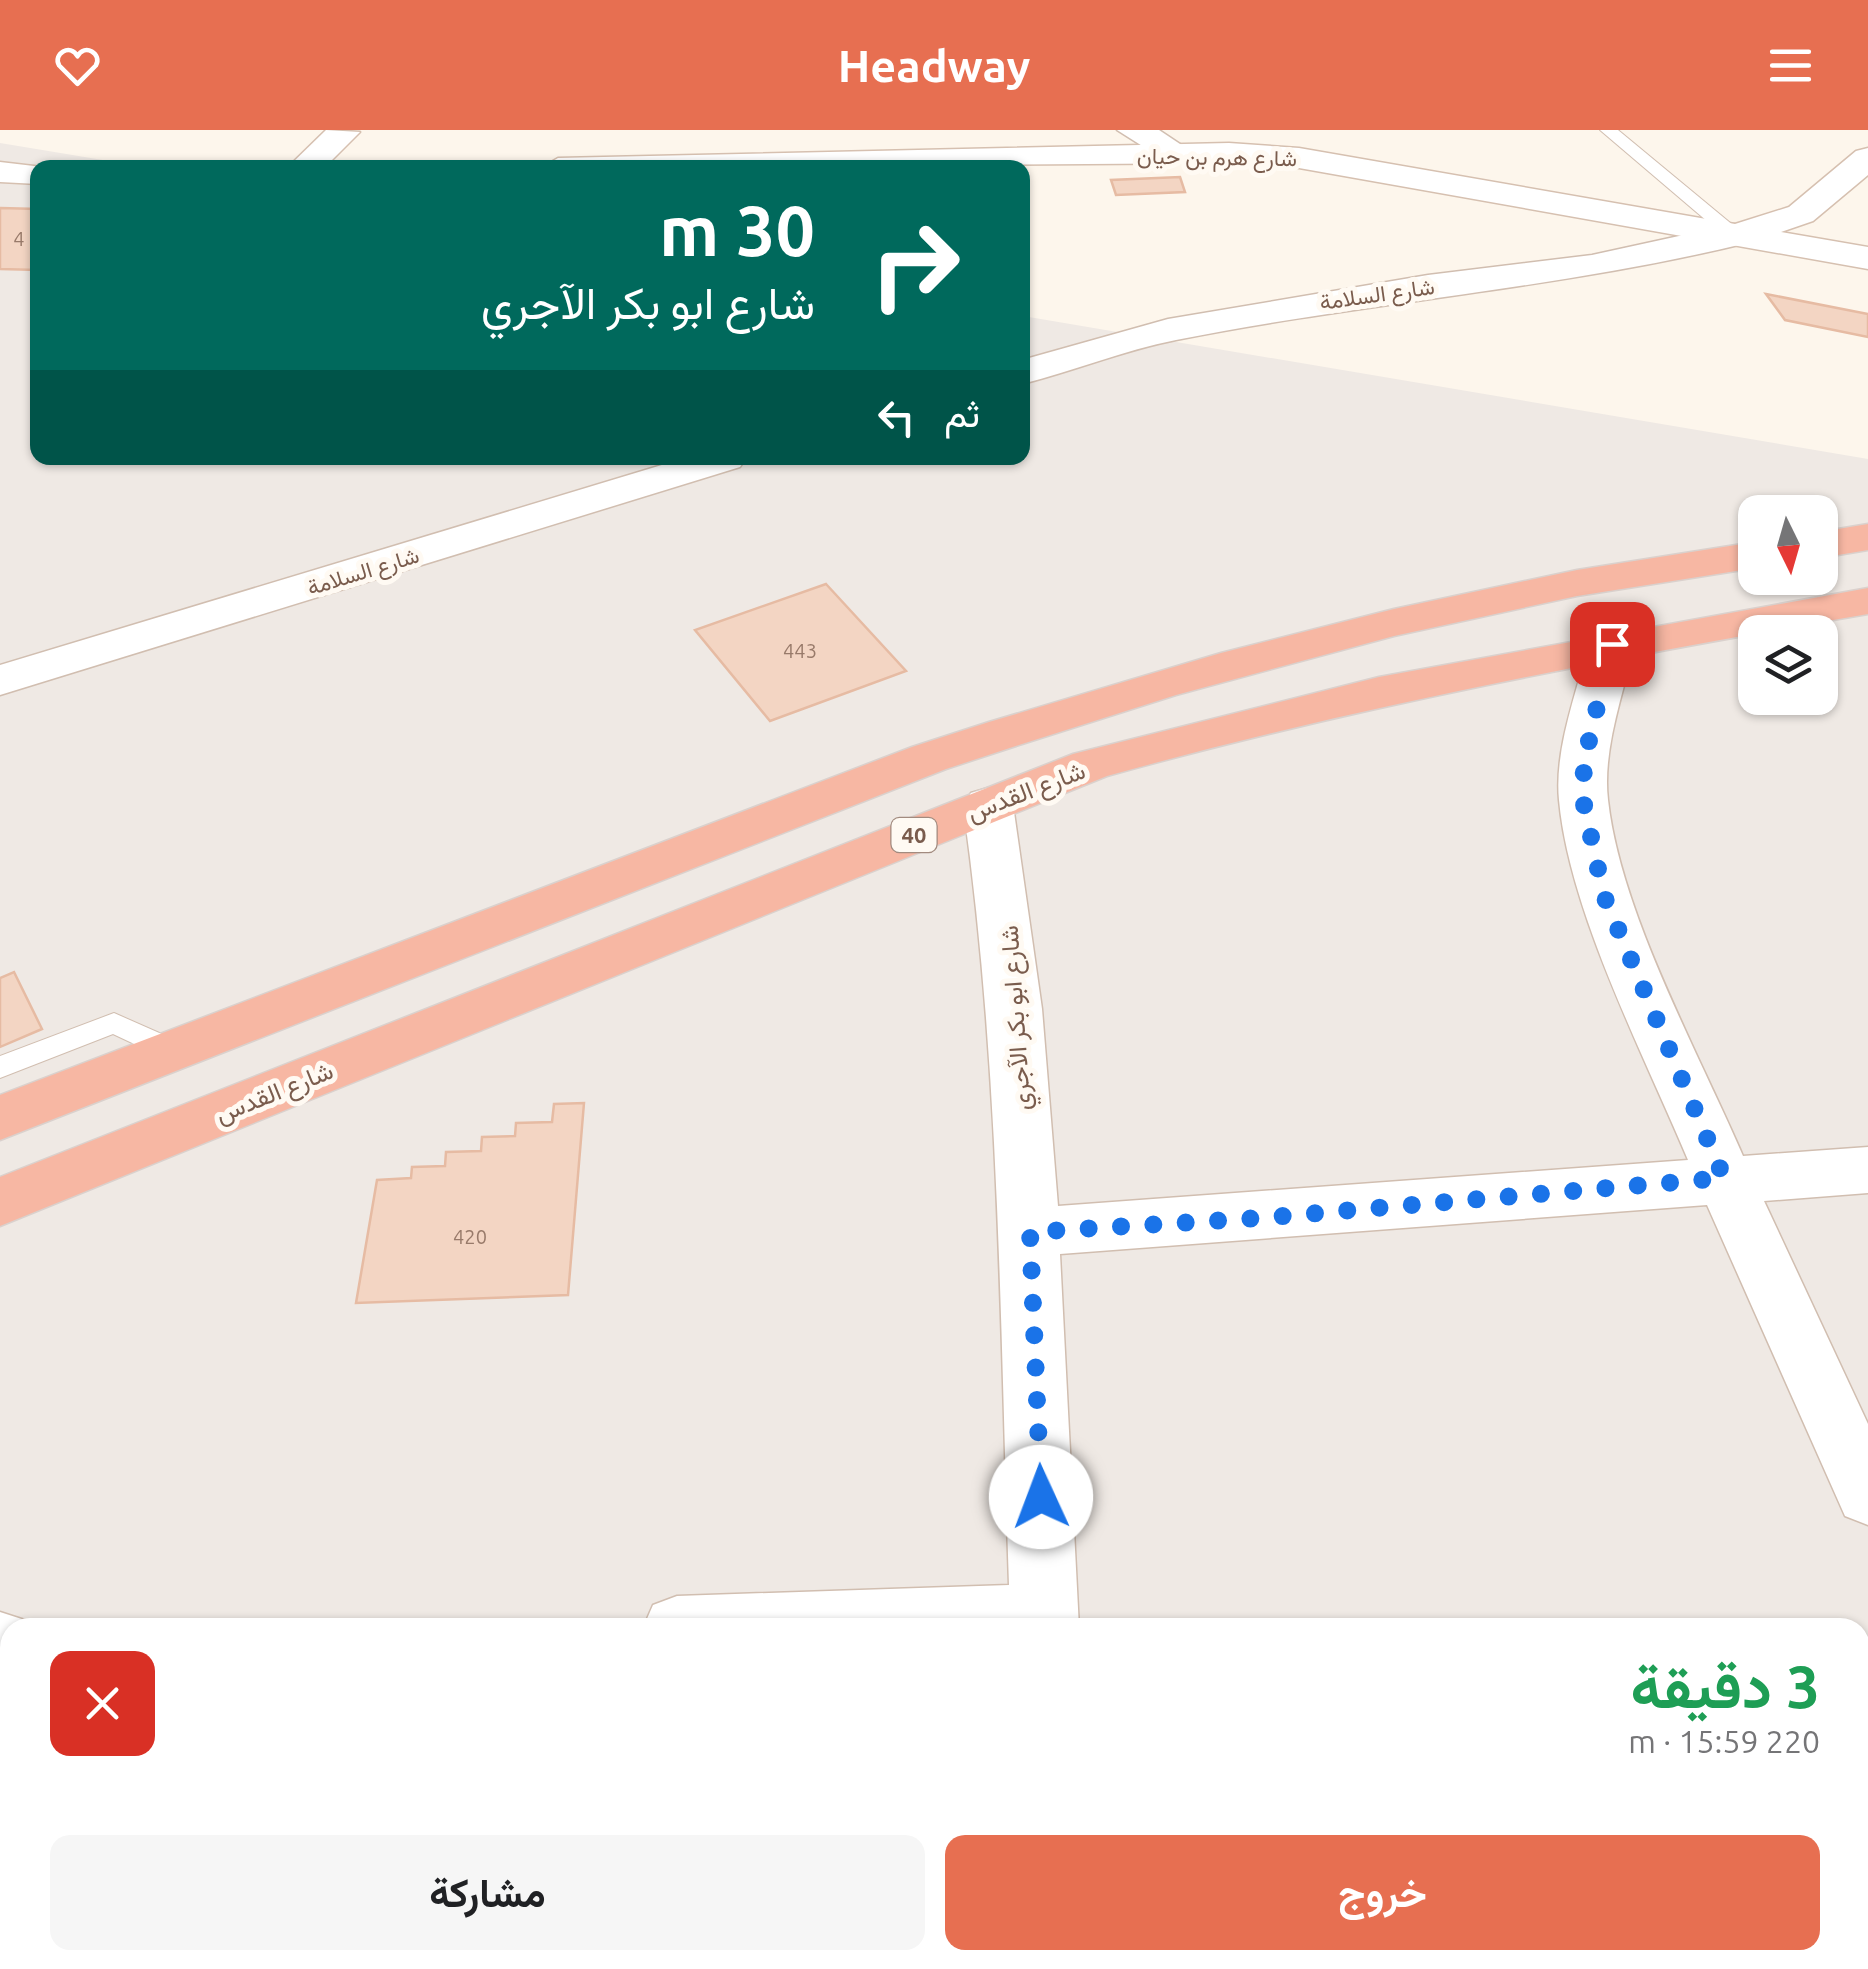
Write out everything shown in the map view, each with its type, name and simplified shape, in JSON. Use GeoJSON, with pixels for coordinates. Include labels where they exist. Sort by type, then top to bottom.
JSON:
{"type":"FeatureCollection","features":[{"type":"Feature","properties":{"kind":"highway"},"geometry":{"type":"LineString","coordinates":[[1838,541],[1868,537]]}},
{"type":"Feature","properties":{"kind":"highway"},"geometry":{"type":"LineString","coordinates":[[0,1118],[910,765],[1056,715],[1181,678],[1552,588],[1738,558]]}},
{"type":"Feature","properties":{"kind":"highway","name":"شارع القدس"},"geometry":{"type":"LineString","coordinates":[[0,1202],[1090,766],[1190,736],[1612,644],[1868,601]]}},
{"type":"Feature","properties":{"kind":"street"},"geometry":{"type":"LineString","coordinates":[[1134,130],[1178,154]]}},
{"type":"Feature","properties":{"kind":"street"},"geometry":{"type":"LineString","coordinates":[[312,160],[340,131]]}},
{"type":"Feature","properties":{"kind":"street","name":"شارع هرم بن حيان"},"geometry":{"type":"LineString","coordinates":[[912,160],[1178,154],[1299,158],[1868,258]]}},
{"type":"Feature","properties":{"kind":"street","name":"شارع السلامة"},"geometry":{"type":"LineString","coordinates":[[1030,370],[1186,326],[1409,289],[1592,266],[1734,235],[1801,214],[1868,158]]}},
{"type":"Feature","properties":{"kind":"street"},"geometry":{"type":"LineString","coordinates":[[0,172],[30,174]]}},
{"type":"Feature","properties":{"kind":"street"},"geometry":{"type":"LineString","coordinates":[[1821,250],[1868,198]]}},
{"type":"Feature","properties":{"kind":"street","name":"شارع السلامة"},"geometry":{"type":"LineString","coordinates":[[0,680],[703,465]]}},
{"type":"Feature","properties":{"kind":"street"},"geometry":{"type":"LineString","coordinates":[[1612,644],[1584,762],[1583,800],[1604,896],[1724,1178],[1868,1495]]}},
{"type":"Feature","properties":{"kind":"street","name":"شارع ابو بكر الآجري"},"geometry":{"type":"LineString","coordinates":[[988,805],[1008,918],[1030,1232],[1044,1618]]}},
{"type":"Feature","properties":{"kind":"street"},"geometry":{"type":"LineString","coordinates":[[1030,1232],[1260,1218],[1724,1178],[1868,1170]]}},
{"type":"Feature","properties":{"kind":"lane"},"geometry":{"type":"LineString","coordinates":[[1608,130],[1734,235]]}},
{"type":"Feature","properties":{"kind":"lane"},"geometry":{"type":"LineString","coordinates":[[0,1067],[114,1023],[172,1050]]}},
{"type":"Feature","properties":{"kind":"shaded area"},"geometry":{"type":"Polygon","coordinates":[[[0,143],[103,160],[30,160],[30,465],[1030,465],[1030,317],[1868,459],[1868,1618],[0,1618],[0,143]]]}},
{"type":"Feature","properties":{"kind":"building"},"geometry":{"type":"Polygon","coordinates":[[[1180,177],[1185,192],[1116,195],[1111,180],[1180,177]]]}},
{"type":"Feature","properties":{"kind":"building"},"geometry":{"type":"Polygon","coordinates":[[[0,208],[30,209],[30,270],[0,269],[0,208]]]}},
{"type":"Feature","properties":{"kind":"building"},"geometry":{"type":"Polygon","coordinates":[[[1766,294],[1868,314],[1868,337],[1785,320],[1766,294]]]}},
{"type":"Feature","properties":{"kind":"building"},"geometry":{"type":"Polygon","coordinates":[[[826,584],[906,671],[770,721],[695,630],[826,584]]]}},
{"type":"Feature","properties":{"kind":"building"},"geometry":{"type":"Polygon","coordinates":[[[14,972],[42,1029],[0,1047],[0,978],[14,972]]]}},
{"type":"Feature","properties":{"kind":"building"},"geometry":{"type":"Polygon","coordinates":[[[584,1103],[568,1295],[356,1303],[377,1180],[411,1178],[412,1167],[445,1166],[446,1152],[481,1151],[482,1137],[515,1136],[516,1123],[552,1122],[554,1104],[584,1103]]]}},
{"type":"Feature","properties":{"kind":"route"},"geometry":{"type":"LineString","coordinates":[[1041,1497],[1030,1232],[1260,1218],[1724,1178],[1604,896],[1583,800],[1584,762],[1612,644]]}}]}
